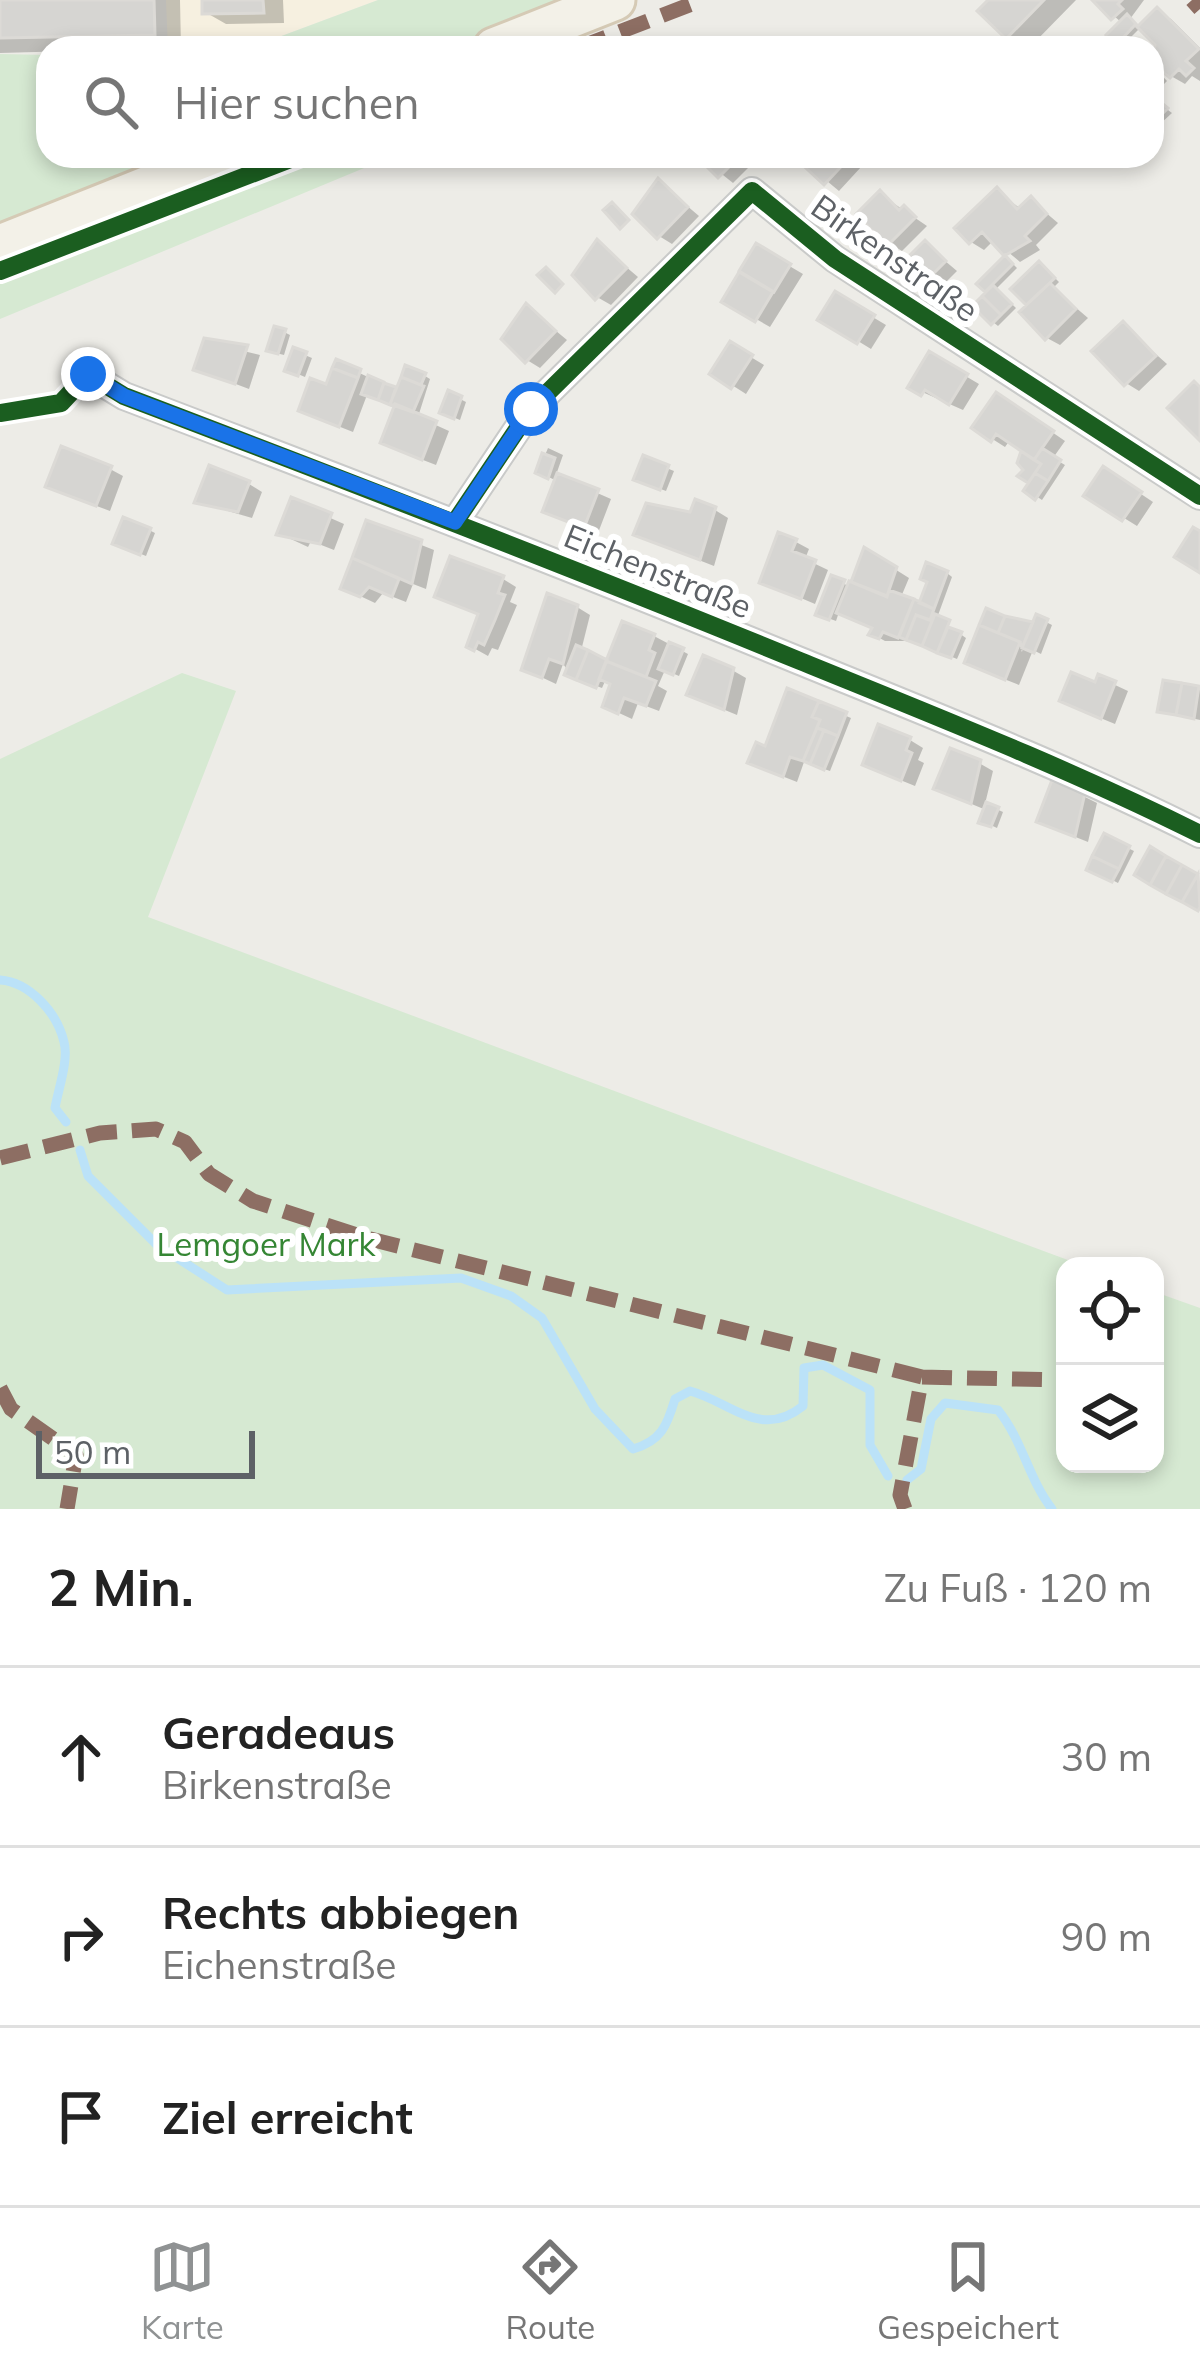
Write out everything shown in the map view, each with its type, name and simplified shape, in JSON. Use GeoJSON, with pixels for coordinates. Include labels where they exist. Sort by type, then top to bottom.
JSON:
{"type":"FeatureCollection","features":[{"type":"Feature","properties":{"kind":"main road"},"geometry":{"type":"LineString","coordinates":[[524,36],[615,0]]}},
{"type":"Feature","properties":{"kind":"main road"},"geometry":{"type":"LineString","coordinates":[[0,244],[193,168]]}},
{"type":"Feature","properties":{"kind":"street","name":"Birkenstraße"},"geometry":{"type":"LineString","coordinates":[[455,522],[531,409],[752,191],[836,260],[1200,496]]}},
{"type":"Feature","properties":{"kind":"street","name":"Eichenstraße"},"geometry":{"type":"LineString","coordinates":[[88,374],[124,396],[455,522],[1097,784],[1200,834]]}},
{"type":"Feature","properties":{"kind":"shaded area"},"geometry":{"type":"Polygon","coordinates":[[[166,0],[378,0],[281,36],[168,36],[166,0]]]}},
{"type":"Feature","properties":{"kind":"green space"},"geometry":{"type":"Polygon","coordinates":[[[378,0],[613,0],[512,36],[281,36],[378,0]]]}},
{"type":"Feature","properties":{"kind":"green space"},"geometry":{"type":"Polygon","coordinates":[[[0,54],[36,55],[36,168],[157,168],[0,228],[0,54]]]}},
{"type":"Feature","properties":{"kind":"green space"},"geometry":{"type":"Polygon","coordinates":[[[297,168],[364,168],[0,319],[0,281],[297,168]]]}},
{"type":"Feature","properties":{"kind":"green space","name":"Lemgoer Mark"},"geometry":{"type":"Polygon","coordinates":[[[182,673],[236,691],[148,917],[1060,1257],[1056,1257],[1056,1473],[1164,1473],[1164,1295],[1200,1308],[1200,1509],[0,1509],[0,759],[182,673]]]}},
{"type":"Feature","properties":{"kind":"building"},"geometry":{"type":"Polygon","coordinates":[[[0,0],[154,0],[155,35],[0,38],[0,0]]]}},
{"type":"Feature","properties":{"kind":"building"},"geometry":{"type":"Polygon","coordinates":[[[202,0],[263,0],[264,13],[202,14],[202,0]]]}},
{"type":"Feature","properties":{"kind":"building"},"geometry":{"type":"Polygon","coordinates":[[[988,0],[1044,0],[1009,36],[1003,36],[977,11],[988,0]]]}},
{"type":"Feature","properties":{"kind":"building"},"geometry":{"type":"Polygon","coordinates":[[[1092,0],[1122,0],[1118,4],[1123,9],[1111,20],[1092,0]]]}},
{"type":"Feature","properties":{"kind":"building"},"geometry":{"type":"Polygon","coordinates":[[[1157,7],[1199,49],[1186,61],[1194,68],[1186,76],[1179,69],[1170,78],[1164,73],[1164,36],[1146,36],[1137,27],[1157,7]]]}},
{"type":"Feature","properties":{"kind":"building"},"geometry":{"type":"Polygon","coordinates":[[[1127,14],[1136,24],[1125,36],[1106,35],[1127,14]]]}},
{"type":"Feature","properties":{"kind":"building"},"geometry":{"type":"Polygon","coordinates":[[[708,168],[728,168],[718,178],[708,168]]]}},
{"type":"Feature","properties":{"kind":"building"},"geometry":{"type":"Polygon","coordinates":[[[806,168],[840,168],[824,185],[806,168]]]}},
{"type":"Feature","properties":{"kind":"building"},"geometry":{"type":"Polygon","coordinates":[[[658,178],[688,207],[657,239],[632,214],[658,178]]]}},
{"type":"Feature","properties":{"kind":"building"},"geometry":{"type":"Polygon","coordinates":[[[997,187],[1017,209],[1031,196],[1047,214],[1025,236],[1030,241],[1004,256],[982,232],[969,244],[954,228],[997,187]]]}},
{"type":"Feature","properties":{"kind":"building"},"geometry":{"type":"Polygon","coordinates":[[[880,190],[899,210],[904,205],[916,217],[887,246],[856,214],[880,190]]]}},
{"type":"Feature","properties":{"kind":"building"},"geometry":{"type":"Polygon","coordinates":[[[612,202],[629,220],[620,229],[603,210],[612,202]]]}},
{"type":"Feature","properties":{"kind":"building"},"geometry":{"type":"Polygon","coordinates":[[[597,239],[627,268],[595,300],[572,275],[597,239]]]}},
{"type":"Feature","properties":{"kind":"building"},"geometry":{"type":"Polygon","coordinates":[[[925,240],[946,261],[923,284],[902,263],[925,240]]]}},
{"type":"Feature","properties":{"kind":"building"},"geometry":{"type":"Polygon","coordinates":[[[756,243],[791,264],[774,292],[739,271],[756,243]]]}},
{"type":"Feature","properties":{"kind":"building"},"geometry":{"type":"Polygon","coordinates":[[[1005,255],[1013,264],[985,292],[976,284],[1005,255]]]}},
{"type":"Feature","properties":{"kind":"building"},"geometry":{"type":"Polygon","coordinates":[[[1039,261],[1055,278],[1026,305],[1010,289],[1039,261]]]}},
{"type":"Feature","properties":{"kind":"building"},"geometry":{"type":"Polygon","coordinates":[[[546,267],[563,284],[555,293],[537,275],[546,267]]]}},
{"type":"Feature","properties":{"kind":"building"},"geometry":{"type":"Polygon","coordinates":[[[739,272],[773,292],[755,322],[721,302],[739,272]]]}},
{"type":"Feature","properties":{"kind":"building"},"geometry":{"type":"Polygon","coordinates":[[[1050,283],[1076,309],[1045,340],[1019,312],[1050,283]]]}},
{"type":"Feature","properties":{"kind":"building"},"geometry":{"type":"Polygon","coordinates":[[[993,285],[1012,304],[1001,315],[982,296],[993,285]]]}},
{"type":"Feature","properties":{"kind":"building"},"geometry":{"type":"Polygon","coordinates":[[[835,291],[875,315],[857,344],[817,320],[835,291]]]}},
{"type":"Feature","properties":{"kind":"building"},"geometry":{"type":"Polygon","coordinates":[[[982,296],[1001,315],[991,325],[972,306],[982,296]]]}},
{"type":"Feature","properties":{"kind":"building"},"geometry":{"type":"Polygon","coordinates":[[[526,303],[556,331],[525,363],[501,339],[526,303]]]}},
{"type":"Feature","properties":{"kind":"building"},"geometry":{"type":"Polygon","coordinates":[[[1123,321],[1156,356],[1124,386],[1091,351],[1123,321]]]}},
{"type":"Feature","properties":{"kind":"building"},"geometry":{"type":"Polygon","coordinates":[[[274,326],[286,329],[278,354],[266,351],[274,326]]]}},
{"type":"Feature","properties":{"kind":"building"},"geometry":{"type":"Polygon","coordinates":[[[204,338],[248,345],[235,384],[193,370],[204,338]]]}},
{"type":"Feature","properties":{"kind":"building"},"geometry":{"type":"Polygon","coordinates":[[[730,341],[753,355],[731,389],[709,374],[730,341]]]}},
{"type":"Feature","properties":{"kind":"building"},"geometry":{"type":"Polygon","coordinates":[[[293,347],[307,352],[298,376],[284,371],[293,347]]]}},
{"type":"Feature","properties":{"kind":"building"},"geometry":{"type":"Polygon","coordinates":[[[929,351],[968,374],[949,405],[925,390],[921,396],[907,388],[929,351]]]}},
{"type":"Feature","properties":{"kind":"building"},"geometry":{"type":"Polygon","coordinates":[[[336,359],[361,369],[358,378],[332,368],[336,359]]]}},
{"type":"Feature","properties":{"kind":"building"},"geometry":{"type":"Polygon","coordinates":[[[405,365],[426,373],[421,385],[401,377],[405,365]]]}},
{"type":"Feature","properties":{"kind":"building"},"geometry":{"type":"Polygon","coordinates":[[[332,368],[358,378],[339,427],[298,411],[310,378],[326,384],[332,368]]]}},
{"type":"Feature","properties":{"kind":"building"},"geometry":{"type":"Polygon","coordinates":[[[368,375],[384,382],[378,400],[361,394],[368,375]]]}},
{"type":"Feature","properties":{"kind":"building"},"geometry":{"type":"Polygon","coordinates":[[[401,377],[424,386],[413,412],[390,404],[401,377]]]}},
{"type":"Feature","properties":{"kind":"building"},"geometry":{"type":"Polygon","coordinates":[[[1194,381],[1200,387],[1200,441],[1167,408],[1194,381]]]}},
{"type":"Feature","properties":{"kind":"building"},"geometry":{"type":"Polygon","coordinates":[[[384,383],[396,387],[390,405],[378,400],[384,383]]]}},
{"type":"Feature","properties":{"kind":"building"},"geometry":{"type":"Polygon","coordinates":[[[448,390],[462,396],[454,419],[439,413],[448,390]]]}},
{"type":"Feature","properties":{"kind":"building"},"geometry":{"type":"Polygon","coordinates":[[[996,392],[1054,431],[1034,460],[996,434],[991,442],[971,428],[996,392]]]}},
{"type":"Feature","properties":{"kind":"building"},"geometry":{"type":"Polygon","coordinates":[[[395,404],[437,421],[422,460],[380,443],[395,404]]]}},
{"type":"Feature","properties":{"kind":"building"},"geometry":{"type":"Polygon","coordinates":[[[61,446],[112,466],[96,506],[45,487],[61,446]]]}},
{"type":"Feature","properties":{"kind":"building"},"geometry":{"type":"Polygon","coordinates":[[[1042,448],[1061,460],[1048,481],[1035,473],[1041,464],[1034,460],[1042,448]]]}},
{"type":"Feature","properties":{"kind":"building"},"geometry":{"type":"Polygon","coordinates":[[[1021,451],[1041,464],[1028,483],[1017,476],[1023,470],[1017,463],[1021,451]]]}},
{"type":"Feature","properties":{"kind":"building"},"geometry":{"type":"Polygon","coordinates":[[[542,453],[555,458],[548,479],[535,473],[542,453]]]}},
{"type":"Feature","properties":{"kind":"building"},"geometry":{"type":"Polygon","coordinates":[[[643,455],[669,465],[660,490],[633,480],[643,455]]]}},
{"type":"Feature","properties":{"kind":"building"},"geometry":{"type":"Polygon","coordinates":[[[209,465],[250,481],[238,512],[194,503],[209,465]]]}},
{"type":"Feature","properties":{"kind":"building"},"geometry":{"type":"Polygon","coordinates":[[[1103,466],[1142,492],[1122,521],[1083,496],[1103,466]]]}},
{"type":"Feature","properties":{"kind":"building"},"geometry":{"type":"Polygon","coordinates":[[[557,473],[599,489],[584,528],[542,512],[557,473]]]}},
{"type":"Feature","properties":{"kind":"building"},"geometry":{"type":"Polygon","coordinates":[[[1035,473],[1048,481],[1035,500],[1023,491],[1035,473]]]}},
{"type":"Feature","properties":{"kind":"building"},"geometry":{"type":"Polygon","coordinates":[[[291,497],[332,513],[320,544],[276,535],[291,497]]]}},
{"type":"Feature","properties":{"kind":"building"},"geometry":{"type":"Polygon","coordinates":[[[695,499],[716,507],[700,560],[633,535],[646,503],[690,512],[695,499]]]}},
{"type":"Feature","properties":{"kind":"building"},"geometry":{"type":"Polygon","coordinates":[[[123,517],[151,528],[140,555],[112,544],[123,517]]]}},
{"type":"Feature","properties":{"kind":"building"},"geometry":{"type":"Polygon","coordinates":[[[366,520],[422,540],[412,584],[352,558],[366,520]]]}},
{"type":"Feature","properties":{"kind":"building"},"geometry":{"type":"Polygon","coordinates":[[[1193,527],[1200,531],[1200,573],[1174,557],[1193,527]]]}},
{"type":"Feature","properties":{"kind":"building"},"geometry":{"type":"Polygon","coordinates":[[[778,532],[797,539],[792,551],[816,560],[801,599],[759,583],[778,532]]]}},
{"type":"Feature","properties":{"kind":"building"},"geometry":{"type":"Polygon","coordinates":[[[864,547],[897,567],[887,596],[851,582],[864,547]]]}},
{"type":"Feature","properties":{"kind":"building"},"geometry":{"type":"Polygon","coordinates":[[[450,556],[504,576],[498,593],[505,595],[484,645],[478,642],[474,651],[466,647],[478,614],[434,597],[450,556]]]}},
{"type":"Feature","properties":{"kind":"building"},"geometry":{"type":"Polygon","coordinates":[[[352,558],[399,579],[392,597],[369,587],[360,597],[340,589],[352,558]]]}},
{"type":"Feature","properties":{"kind":"building"},"geometry":{"type":"Polygon","coordinates":[[[926,562],[948,571],[934,609],[919,603],[927,582],[920,579],[926,562]]]}},
{"type":"Feature","properties":{"kind":"building"},"geometry":{"type":"Polygon","coordinates":[[[831,575],[845,580],[829,620],[815,615],[831,575]]]}},
{"type":"Feature","properties":{"kind":"building"},"geometry":{"type":"Polygon","coordinates":[[[849,581],[887,597],[889,590],[914,599],[898,638],[883,632],[879,639],[868,635],[872,628],[836,613],[849,581]]]}},
{"type":"Feature","properties":{"kind":"building"},"geometry":{"type":"Polygon","coordinates":[[[547,593],[578,605],[563,664],[549,659],[542,678],[521,670],[547,593]]]}},
{"type":"Feature","properties":{"kind":"building"},"geometry":{"type":"Polygon","coordinates":[[[914,599],[934,609],[930,620],[916,615],[906,640],[899,637],[914,599]]]}},
{"type":"Feature","properties":{"kind":"building"},"geometry":{"type":"Polygon","coordinates":[[[986,608],[1005,616],[998,633],[979,625],[986,608]]]}},
{"type":"Feature","properties":{"kind":"building"},"geometry":{"type":"Polygon","coordinates":[[[935,614],[950,620],[937,653],[922,646],[935,614]]]}},
{"type":"Feature","properties":{"kind":"building"},"geometry":{"type":"Polygon","coordinates":[[[1036,614],[1048,619],[1034,653],[1022,648],[1036,614]]]}},
{"type":"Feature","properties":{"kind":"building"},"geometry":{"type":"Polygon","coordinates":[[[916,615],[932,621],[922,646],[906,640],[916,615]]]}},
{"type":"Feature","properties":{"kind":"building"},"geometry":{"type":"Polygon","coordinates":[[[1005,616],[1033,622],[1022,648],[1020,642],[998,633],[1005,616]]]}},
{"type":"Feature","properties":{"kind":"building"},"geometry":{"type":"Polygon","coordinates":[[[622,621],[655,634],[649,650],[655,653],[646,677],[606,661],[622,621]]]}},
{"type":"Feature","properties":{"kind":"building"},"geometry":{"type":"Polygon","coordinates":[[[979,625],[1020,642],[1005,680],[964,663],[979,625]]]}},
{"type":"Feature","properties":{"kind":"building"},"geometry":{"type":"Polygon","coordinates":[[[948,627],[962,632],[951,658],[937,653],[948,627]]]}},
{"type":"Feature","properties":{"kind":"building"},"geometry":{"type":"Polygon","coordinates":[[[669,642],[684,648],[673,675],[658,669],[669,642]]]}},
{"type":"Feature","properties":{"kind":"building"},"geometry":{"type":"Polygon","coordinates":[[[576,645],[588,650],[576,680],[564,675],[576,645]]]}},
{"type":"Feature","properties":{"kind":"building"},"geometry":{"type":"Polygon","coordinates":[[[588,650],[607,660],[596,688],[576,680],[588,650]]]}},
{"type":"Feature","properties":{"kind":"building"},"geometry":{"type":"Polygon","coordinates":[[[703,655],[734,668],[724,710],[686,695],[703,655]]]}},
{"type":"Feature","properties":{"kind":"building"},"geometry":{"type":"Polygon","coordinates":[[[606,661],[656,681],[646,706],[624,698],[618,714],[602,707],[610,684],[599,679],[606,661]]]}},
{"type":"Feature","properties":{"kind":"building"},"geometry":{"type":"Polygon","coordinates":[[[1071,672],[1095,682],[1098,674],[1116,681],[1101,719],[1059,701],[1071,672]]]}},
{"type":"Feature","properties":{"kind":"building"},"geometry":{"type":"Polygon","coordinates":[[[1163,680],[1182,683],[1176,715],[1157,712],[1163,680]]]}},
{"type":"Feature","properties":{"kind":"building"},"geometry":{"type":"Polygon","coordinates":[[[1182,683],[1199,686],[1194,719],[1176,715],[1182,683]]]}},
{"type":"Feature","properties":{"kind":"building"},"geometry":{"type":"Polygon","coordinates":[[[787,688],[819,701],[812,717],[820,720],[803,761],[790,757],[783,777],[747,763],[756,742],[765,746],[787,688]]]}},
{"type":"Feature","properties":{"kind":"building"},"geometry":{"type":"Polygon","coordinates":[[[819,701],[847,712],[838,736],[817,728],[820,720],[812,717],[819,701]]]}},
{"type":"Feature","properties":{"kind":"building"},"geometry":{"type":"Polygon","coordinates":[[[878,724],[911,737],[906,750],[912,753],[901,781],[862,765],[878,724]]]}},
{"type":"Feature","properties":{"kind":"building"},"geometry":{"type":"Polygon","coordinates":[[[817,728],[824,730],[810,764],[803,761],[817,728]]]}},
{"type":"Feature","properties":{"kind":"building"},"geometry":{"type":"Polygon","coordinates":[[[824,730],[838,736],[824,770],[810,764],[824,730]]]}},
{"type":"Feature","properties":{"kind":"building"},"geometry":{"type":"Polygon","coordinates":[[[950,748],[981,760],[971,804],[933,789],[950,748]]]}},
{"type":"Feature","properties":{"kind":"building"},"geometry":{"type":"Polygon","coordinates":[[[1052,780],[1085,793],[1075,837],[1036,822],[1052,780]]]}},
{"type":"Feature","properties":{"kind":"building"},"geometry":{"type":"Polygon","coordinates":[[[986,802],[999,807],[991,827],[978,823],[986,802]]]}},
{"type":"Feature","properties":{"kind":"building"},"geometry":{"type":"Polygon","coordinates":[[[1104,833],[1130,846],[1119,869],[1092,856],[1104,833]]]}},
{"type":"Feature","properties":{"kind":"building"},"geometry":{"type":"Polygon","coordinates":[[[1150,846],[1166,856],[1150,885],[1134,875],[1150,846]]]}},
{"type":"Feature","properties":{"kind":"building"},"geometry":{"type":"Polygon","coordinates":[[[1092,856],[1119,869],[1112,882],[1086,870],[1092,856]]]}},
{"type":"Feature","properties":{"kind":"building"},"geometry":{"type":"Polygon","coordinates":[[[1166,856],[1182,865],[1166,894],[1150,885],[1166,856]]]}},
{"type":"Feature","properties":{"kind":"building"},"geometry":{"type":"Polygon","coordinates":[[[1182,865],[1198,874],[1182,902],[1166,894],[1182,865]]]}},
{"type":"Feature","properties":{"kind":"building"},"geometry":{"type":"Polygon","coordinates":[[[1198,874],[1200,907],[1198,911],[1182,902],[1198,874]]]}},
{"type":"Feature","properties":{"kind":"waterway"},"geometry":{"type":"LineString","coordinates":[[0,980],[31,993],[60,1031],[65,1057],[55,1108],[66,1122]]}},
{"type":"Feature","properties":{"kind":"waterway"},"geometry":{"type":"LineString","coordinates":[[80,1150],[88,1176],[157,1245],[227,1290],[461,1278],[511,1296],[542,1318],[595,1409],[633,1449],[656,1437],[675,1399],[690,1391],[760,1419],[788,1416],[803,1406],[804,1368],[823,1365],[870,1390],[870,1445],[888,1476]]}},
{"type":"Feature","properties":{"kind":"waterway"},"geometry":{"type":"LineString","coordinates":[[907,1480],[921,1469],[931,1419],[945,1403],[998,1410],[1052,1509]]}},
{"type":"Feature","properties":{"kind":"marked path"},"geometry":{"type":"LineString","coordinates":[[609,36],[702,0]]}},
{"type":"Feature","properties":{"kind":"marked path"},"geometry":{"type":"LineString","coordinates":[[1192,0],[1200,9]]}},
{"type":"Feature","properties":{"kind":"marked path"},"geometry":{"type":"LineString","coordinates":[[0,1158],[100,1133],[156,1129],[185,1142],[209,1174],[253,1201],[366,1238],[922,1377],[900,1495],[905,1509]]}},
{"type":"Feature","properties":{"kind":"marked path"},"geometry":{"type":"LineString","coordinates":[[922,1377],[1056,1380]]}},
{"type":"Feature","properties":{"kind":"marked path"},"geometry":{"type":"LineString","coordinates":[[0,1388],[11,1409],[76,1455],[67,1509]]}},
{"type":"Feature","properties":{"kind":"cycle path"},"geometry":{"type":"LineString","coordinates":[[0,271],[267,168]]}},
{"type":"Feature","properties":{"kind":"cycle path"},"geometry":{"type":"LineString","coordinates":[[455,522],[531,409],[752,191],[835,259],[1200,496]]}},
{"type":"Feature","properties":{"kind":"cycle path"},"geometry":{"type":"LineString","coordinates":[[0,413],[61,403],[88,374],[124,396],[547,559],[952,723],[1200,834]]}},
{"type":"Feature","properties":{"kind":"route"},"geometry":{"type":"LineString","coordinates":[[88,374],[124,396],[455,522],[531,409]]}}]}
